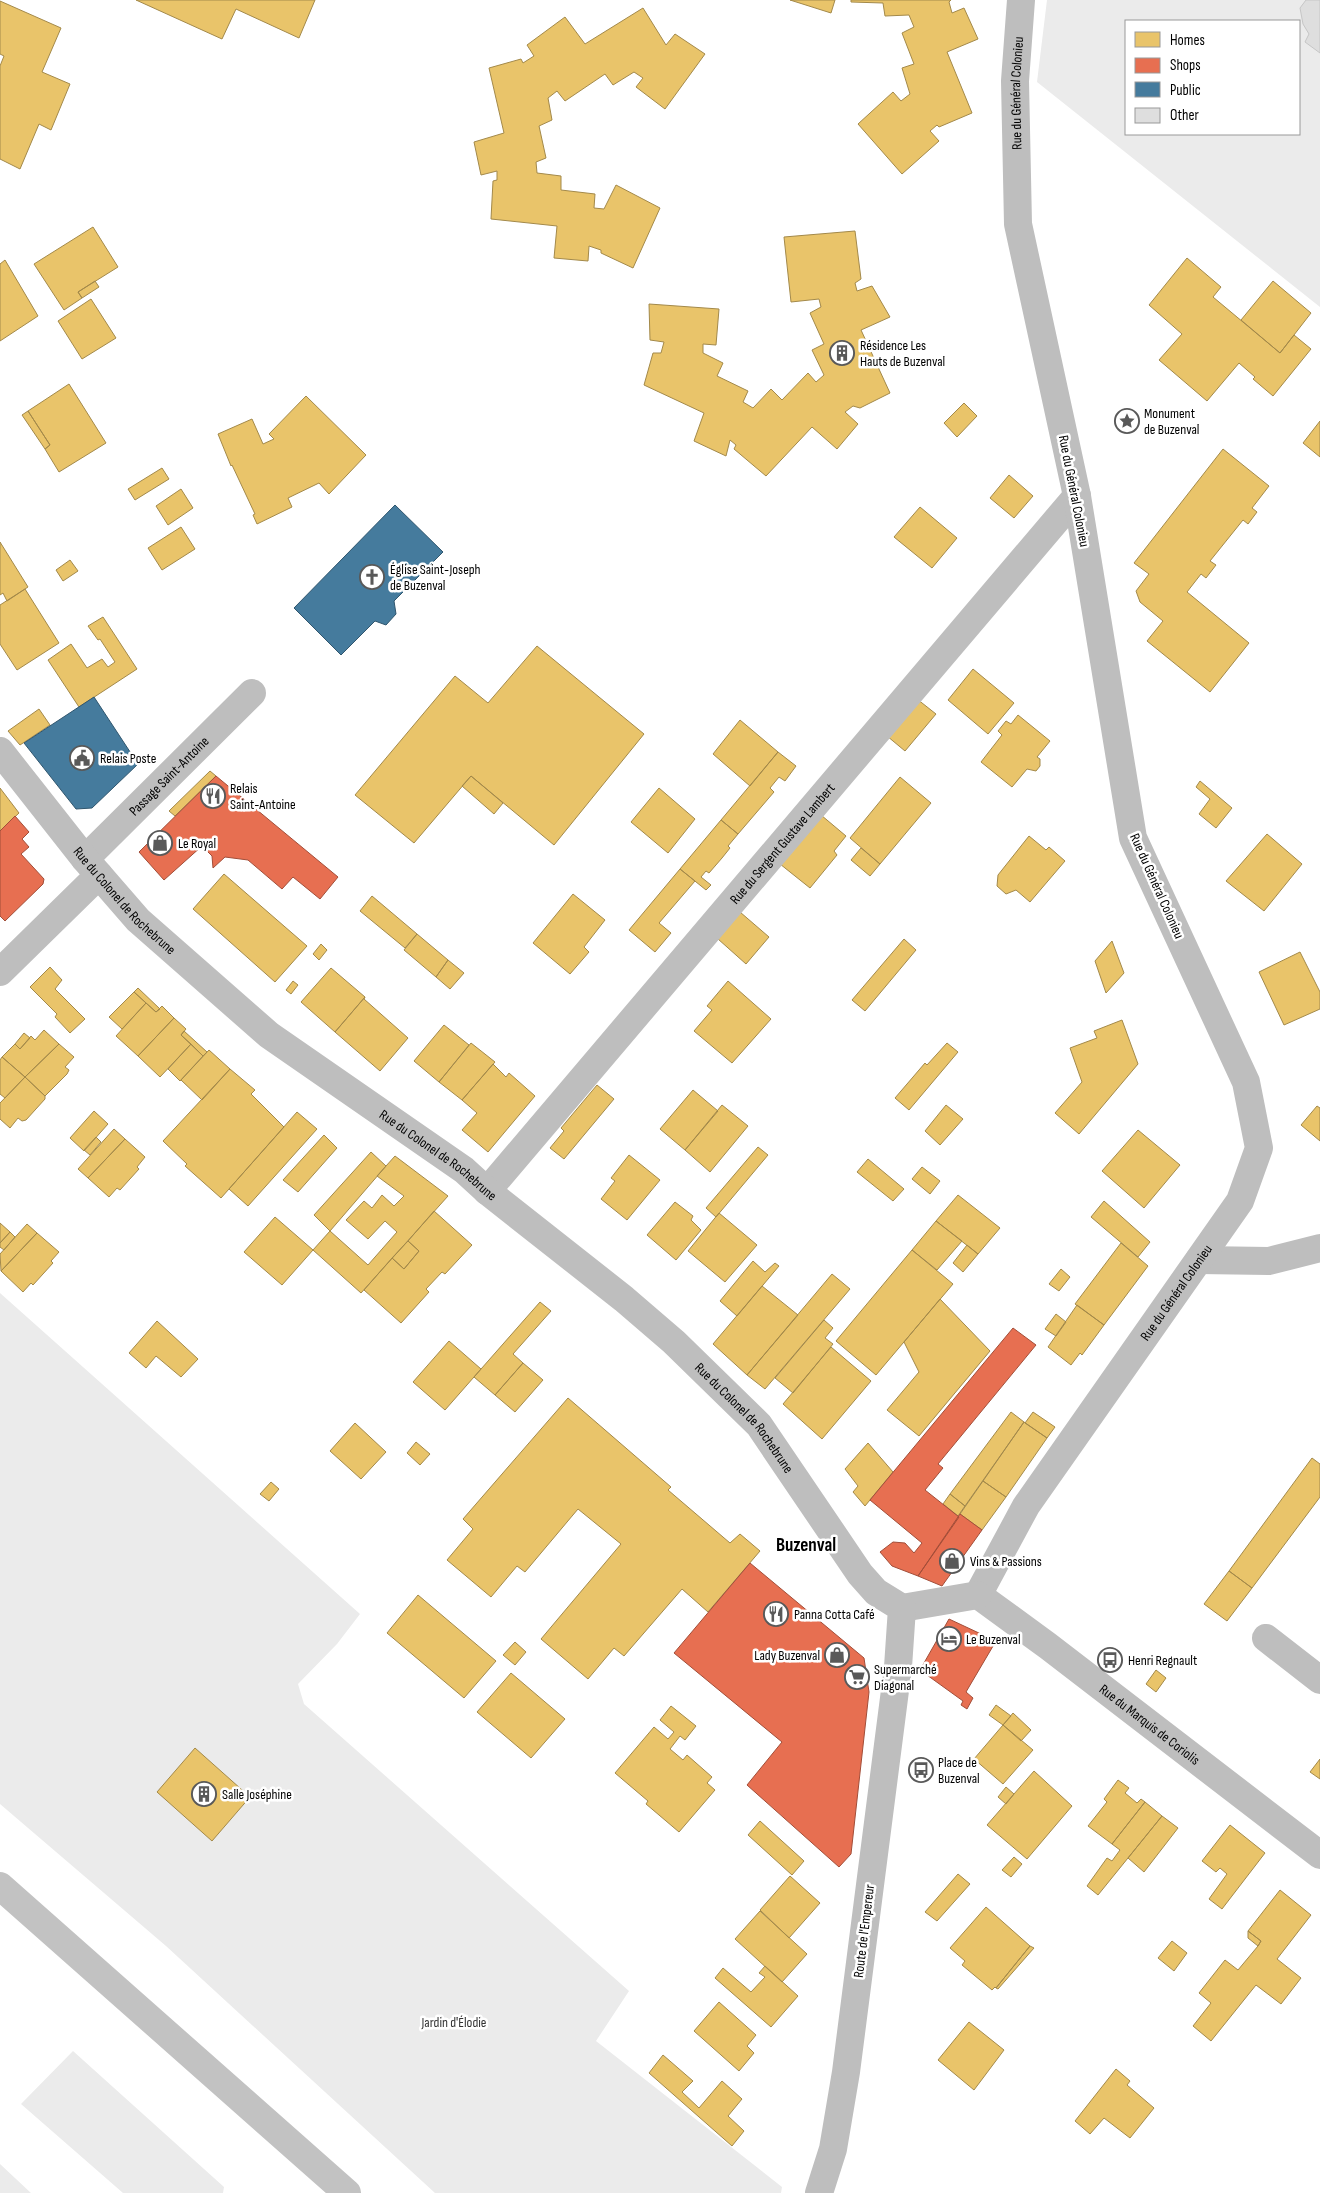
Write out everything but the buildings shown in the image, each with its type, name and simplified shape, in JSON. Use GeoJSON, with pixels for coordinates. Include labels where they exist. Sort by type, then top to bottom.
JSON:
{"type":"FeatureCollection","features":[{"type":"Feature","properties":{"kind":"main road"},"geometry":{"type":"LineString","coordinates":[[0,1886],[347,2193]]}},
{"type":"Feature","properties":{"kind":"street","name":"Rue du Général Colonieu"},"geometry":{"type":"LineString","coordinates":[[978,1595],[1026,1506],[1240,1201],[1259,1148],[1246,1082],[1133,838],[1077,496],[1018,224],[1015,81],[1021,0]]}},
{"type":"Feature","properties":{"kind":"street","name":"Rue du Sergent Gustave Lambert"},"geometry":{"type":"LineString","coordinates":[[487,1191],[1077,496]]}},
{"type":"Feature","properties":{"kind":"street","name":"Passage Saint-Antoine"},"geometry":{"type":"LineString","coordinates":[[0,972],[92,867],[252,694]]}},
{"type":"Feature","properties":{"kind":"street","name":"Rue du Colonel de Rochebrune"},"geometry":{"type":"LineString","coordinates":[[0,751],[92,867],[138,920],[269,1036],[464,1170],[487,1191],[624,1299],[674,1342],[759,1425],[860,1574],[876,1592],[902,1608]]}},
{"type":"Feature","properties":{"kind":"street"},"geometry":{"type":"LineString","coordinates":[[1199,1260],[1269,1261],[1320,1248]]}},
{"type":"Feature","properties":{"kind":"street"},"geometry":{"type":"LineString","coordinates":[[902,1608],[978,1595]]}},
{"type":"Feature","properties":{"kind":"street","name":"Rue du Marquis de Coriolis"},"geometry":{"type":"LineString","coordinates":[[978,1595],[1048,1646],[1320,1855]]}},
{"type":"Feature","properties":{"kind":"street","name":"Route de l'Empereur"},"geometry":{"type":"LineString","coordinates":[[819,2193],[833,2149],[846,2072],[898,1667],[902,1608]]}},
{"type":"Feature","properties":{"kind":"street"},"geometry":{"type":"LineString","coordinates":[[1266,1638],[1320,1680]]}},
{"type":"Feature","properties":{"kind":"green space"},"geometry":{"type":"Polygon","coordinates":[[[1047,0],[1320,0],[1320,307],[1037,82],[1047,0]]]}},
{"type":"Feature","properties":{"kind":"green space","name":"Jardin d'Élodie"},"geometry":{"type":"Polygon","coordinates":[[[0,1293],[360,1614],[337,1644],[298,1684],[304,1704],[629,1991],[596,2041],[782,2187],[781,2193],[435,2193],[166,1946],[0,1804],[0,1293]]]}},
{"type":"Feature","properties":{"kind":"green space"},"geometry":{"type":"Polygon","coordinates":[[[73,2051],[224,2187],[223,2193],[123,2193],[21,2104],[73,2051]]]}},
{"type":"Feature","properties":{"kind":"green space"},"geometry":{"type":"Polygon","coordinates":[[[0,2164],[31,2193],[0,2193],[0,2164]]]}},
{"type":"Feature","properties":{"kind":"place","name":"Résidence Les Hauts de Buzenval"},"geometry":{"type":"Point","coordinates":[842,353]}},
{"type":"Feature","properties":{"kind":"place","name":"Monument de Buzenval"},"geometry":{"type":"Point","coordinates":[1127,421]}},
{"type":"Feature","properties":{"kind":"place","name":"Église Saint-Joseph de Buzenval"},"geometry":{"type":"Point","coordinates":[372,577]}},
{"type":"Feature","properties":{"kind":"place","name":"Relais Poste"},"geometry":{"type":"Point","coordinates":[82,758]}},
{"type":"Feature","properties":{"kind":"place","name":"Relais Saint-Antoine"},"geometry":{"type":"Point","coordinates":[213,796]}},
{"type":"Feature","properties":{"kind":"place","name":"Le Royal"},"geometry":{"type":"Point","coordinates":[160,843]}},
{"type":"Feature","properties":{"kind":"place","name":"Vins & Passions"},"geometry":{"type":"Point","coordinates":[952,1561]}},
{"type":"Feature","properties":{"kind":"place","name":"Panna Cotta Café"},"geometry":{"type":"Point","coordinates":[776,1614]}},
{"type":"Feature","properties":{"kind":"place","name":"Le Buzenval"},"geometry":{"type":"Point","coordinates":[949,1639]}},
{"type":"Feature","properties":{"kind":"place","name":"Lady Buzenval"},"geometry":{"type":"Point","coordinates":[837,1655]}},
{"type":"Feature","properties":{"kind":"place","name":"Henri Regnault"},"geometry":{"type":"Point","coordinates":[1110,1660]}},
{"type":"Feature","properties":{"kind":"place","name":"Supermarché Diagonal"},"geometry":{"type":"Point","coordinates":[857,1677]}},
{"type":"Feature","properties":{"kind":"place","name":"Place de Buzenval"},"geometry":{"type":"Point","coordinates":[921,1770]}},
{"type":"Feature","properties":{"kind":"place","name":"Salle Joséphine"},"geometry":{"type":"Point","coordinates":[204,1794]}},
{"type":"Feature","properties":{"kind":"district","name":"Buzenval"},"geometry":{"type":"Point","coordinates":[806,1545]}}]}
